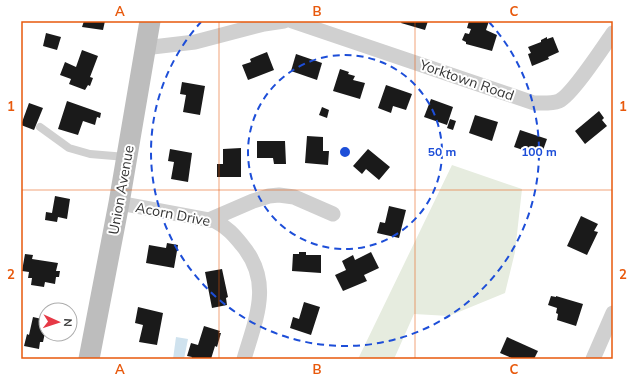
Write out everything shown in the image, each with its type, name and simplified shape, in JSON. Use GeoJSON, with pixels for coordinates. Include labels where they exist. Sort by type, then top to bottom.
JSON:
{"type":"FeatureCollection","features":[{"type":"Feature","properties":{"kind":"street","name":"Union Avenue"},"geometry":{"type":"LineString","coordinates":[[89,359],[119,203],[144,48],[150,21]]}},
{"type":"Feature","properties":{"kind":"street"},"geometry":{"type":"LineString","coordinates":[[144,48],[195,42],[264,24],[284,21]]}},
{"type":"Feature","properties":{"kind":"street","name":"Yorktown Road"},"geometry":{"type":"LineString","coordinates":[[292,21],[534,103],[549,103],[560,100],[567,95],[597,57],[613,33]]}},
{"type":"Feature","properties":{"kind":"street"},"geometry":{"type":"LineString","coordinates":[[209,220],[252,201],[279,195],[294,197],[333,214]]}},
{"type":"Feature","properties":{"kind":"street","name":"Acorn Drive"},"geometry":{"type":"LineString","coordinates":[[119,203],[215,221],[223,225],[232,233],[250,255],[256,269],[260,285],[259,307],[244,359]]}},
{"type":"Feature","properties":{"kind":"street"},"geometry":{"type":"LineString","coordinates":[[593,359],[613,313]]}},
{"type":"Feature","properties":{"kind":"lane"},"geometry":{"type":"LineString","coordinates":[[40,127],[69,148],[90,154],[126,157]]}},
{"type":"Feature","properties":{"kind":"shaded area"},"geometry":{"type":"Polygon","coordinates":[[[452,165],[522,189],[515,252],[505,293],[449,316],[414,314],[394,359],[358,359],[452,165]]]}},
{"type":"Feature","properties":{"kind":"water"},"geometry":{"type":"Polygon","coordinates":[[[176,337],[188,339],[184,359],[173,359],[176,337]]]}},
{"type":"Feature","properties":{"kind":"building"},"geometry":{"type":"Polygon","coordinates":[[[84,21],[105,21],[103,30],[82,27],[84,21]]]}},
{"type":"Feature","properties":{"kind":"building"},"geometry":{"type":"Polygon","coordinates":[[[402,21],[428,21],[425,30],[401,23],[402,21]]]}},
{"type":"Feature","properties":{"kind":"building"},"geometry":{"type":"Polygon","coordinates":[[[469,21],[489,21],[486,30],[497,35],[492,51],[466,44],[466,42],[462,40],[465,33],[469,34],[471,29],[467,28],[469,21]]]}},
{"type":"Feature","properties":{"kind":"building"},"geometry":{"type":"Polygon","coordinates":[[[46,33],[61,37],[57,50],[43,46],[46,33]]]}},
{"type":"Feature","properties":{"kind":"building"},"geometry":{"type":"Polygon","coordinates":[[[547,37],[547,39],[553,37],[559,52],[548,57],[549,59],[532,66],[528,54],[531,53],[528,47],[541,42],[541,40],[547,37]]]}},
{"type":"Feature","properties":{"kind":"building"},"geometry":{"type":"Polygon","coordinates":[[[82,50],[98,56],[90,77],[93,78],[90,86],[88,85],[85,90],[69,84],[71,79],[60,75],[65,62],[76,67],[82,50]]]}},
{"type":"Feature","properties":{"kind":"building"},"geometry":{"type":"Polygon","coordinates":[[[267,52],[274,70],[248,80],[242,65],[251,62],[250,59],[267,52]]]}},
{"type":"Feature","properties":{"kind":"building"},"geometry":{"type":"Polygon","coordinates":[[[296,54],[322,63],[317,80],[291,71],[296,54]]]}},
{"type":"Feature","properties":{"kind":"building"},"geometry":{"type":"Polygon","coordinates":[[[340,69],[355,76],[353,80],[365,83],[360,99],[333,91],[340,69]]]}},
{"type":"Feature","properties":{"kind":"building"},"geometry":{"type":"Polygon","coordinates":[[[182,82],[205,86],[200,115],[183,112],[186,95],[180,94],[182,82]]]}},
{"type":"Feature","properties":{"kind":"building"},"geometry":{"type":"Polygon","coordinates":[[[386,85],[412,94],[406,110],[393,106],[391,113],[378,108],[386,85]]]}},
{"type":"Feature","properties":{"kind":"building"},"geometry":{"type":"Polygon","coordinates":[[[431,99],[453,107],[447,125],[424,117],[431,99]]]}},
{"type":"Feature","properties":{"kind":"building"},"geometry":{"type":"Polygon","coordinates":[[[67,101],[101,113],[100,118],[97,117],[95,125],[83,121],[78,135],[58,129],[67,101]]]}},
{"type":"Feature","properties":{"kind":"building"},"geometry":{"type":"Polygon","coordinates":[[[29,103],[43,108],[34,130],[21,125],[29,103]]]}},
{"type":"Feature","properties":{"kind":"building"},"geometry":{"type":"Polygon","coordinates":[[[322,107],[329,110],[327,118],[319,115],[322,107]]]}},
{"type":"Feature","properties":{"kind":"building"},"geometry":{"type":"Polygon","coordinates":[[[599,111],[604,118],[602,120],[607,126],[585,144],[575,131],[599,111]]]}},
{"type":"Feature","properties":{"kind":"building"},"geometry":{"type":"Polygon","coordinates":[[[475,115],[498,122],[492,141],[469,133],[475,115]]]}},
{"type":"Feature","properties":{"kind":"building"},"geometry":{"type":"Polygon","coordinates":[[[450,119],[456,121],[453,130],[447,128],[450,119]]]}},
{"type":"Feature","properties":{"kind":"building"},"geometry":{"type":"Polygon","coordinates":[[[520,130],[547,139],[541,156],[514,147],[520,130]]]}},
{"type":"Feature","properties":{"kind":"building"},"geometry":{"type":"Polygon","coordinates":[[[307,136],[323,137],[323,151],[329,151],[328,165],[305,163],[307,136]]]}},
{"type":"Feature","properties":{"kind":"building"},"geometry":{"type":"Polygon","coordinates":[[[257,141],[285,141],[286,164],[274,164],[273,158],[257,158],[257,141]]]}},
{"type":"Feature","properties":{"kind":"building"},"geometry":{"type":"Polygon","coordinates":[[[241,148],[241,177],[217,177],[217,164],[223,164],[223,149],[241,148]]]}},
{"type":"Feature","properties":{"kind":"building"},"geometry":{"type":"Polygon","coordinates":[[[170,149],[192,153],[188,182],[171,179],[174,162],[168,161],[170,149]]]}},
{"type":"Feature","properties":{"kind":"building"},"geometry":{"type":"Polygon","coordinates":[[[368,149],[390,167],[379,180],[366,169],[362,174],[353,166],[368,149]]]}},
{"type":"Feature","properties":{"kind":"building"},"geometry":{"type":"Polygon","coordinates":[[[55,196],[70,199],[67,219],[58,217],[57,222],[45,220],[46,212],[52,213],[55,196]]]}},
{"type":"Feature","properties":{"kind":"building"},"geometry":{"type":"Polygon","coordinates":[[[389,206],[406,210],[399,238],[377,233],[380,222],[385,223],[389,206]]]}},
{"type":"Feature","properties":{"kind":"building"},"geometry":{"type":"Polygon","coordinates":[[[581,216],[598,224],[594,231],[598,232],[587,255],[567,246],[581,216]]]}},
{"type":"Feature","properties":{"kind":"building"},"geometry":{"type":"Polygon","coordinates":[[[167,243],[178,245],[174,268],[146,263],[149,245],[166,248],[167,243]]]}},
{"type":"Feature","properties":{"kind":"building"},"geometry":{"type":"Polygon","coordinates":[[[299,252],[306,252],[306,255],[321,255],[321,273],[292,271],[293,254],[299,254],[299,252]]]}},
{"type":"Feature","properties":{"kind":"building"},"geometry":{"type":"Polygon","coordinates":[[[371,252],[379,268],[364,275],[367,281],[343,291],[335,275],[346,270],[342,261],[353,255],[355,260],[371,252]]]}},
{"type":"Feature","properties":{"kind":"building"},"geometry":{"type":"Polygon","coordinates":[[[25,254],[33,255],[32,259],[58,263],[56,271],[60,271],[59,277],[56,277],[55,284],[45,282],[44,287],[31,285],[32,278],[28,278],[29,272],[22,271],[25,254]]]}},
{"type":"Feature","properties":{"kind":"building"},"geometry":{"type":"Polygon","coordinates":[[[222,269],[228,297],[226,298],[227,305],[212,308],[205,272],[222,269]]]}},
{"type":"Feature","properties":{"kind":"building"},"geometry":{"type":"Polygon","coordinates":[[[551,296],[556,296],[583,304],[576,326],[557,320],[557,308],[548,305],[551,296]]]}},
{"type":"Feature","properties":{"kind":"building"},"geometry":{"type":"Polygon","coordinates":[[[304,302],[320,307],[311,335],[290,328],[293,317],[299,319],[304,302]]]}},
{"type":"Feature","properties":{"kind":"building"},"geometry":{"type":"Polygon","coordinates":[[[138,307],[163,313],[157,345],[139,342],[143,325],[135,323],[138,307]]]}},
{"type":"Feature","properties":{"kind":"building"},"geometry":{"type":"Polygon","coordinates":[[[33,317],[38,318],[38,342],[40,342],[39,349],[24,346],[27,334],[29,335],[33,317]]]}},
{"type":"Feature","properties":{"kind":"building"},"geometry":{"type":"Polygon","coordinates":[[[204,326],[220,331],[219,333],[221,333],[217,347],[215,346],[211,359],[191,359],[192,357],[187,356],[191,343],[198,345],[204,326]]]}},
{"type":"Feature","properties":{"kind":"building"},"geometry":{"type":"Polygon","coordinates":[[[507,337],[538,351],[534,359],[514,359],[500,353],[507,337]]]}}]}
